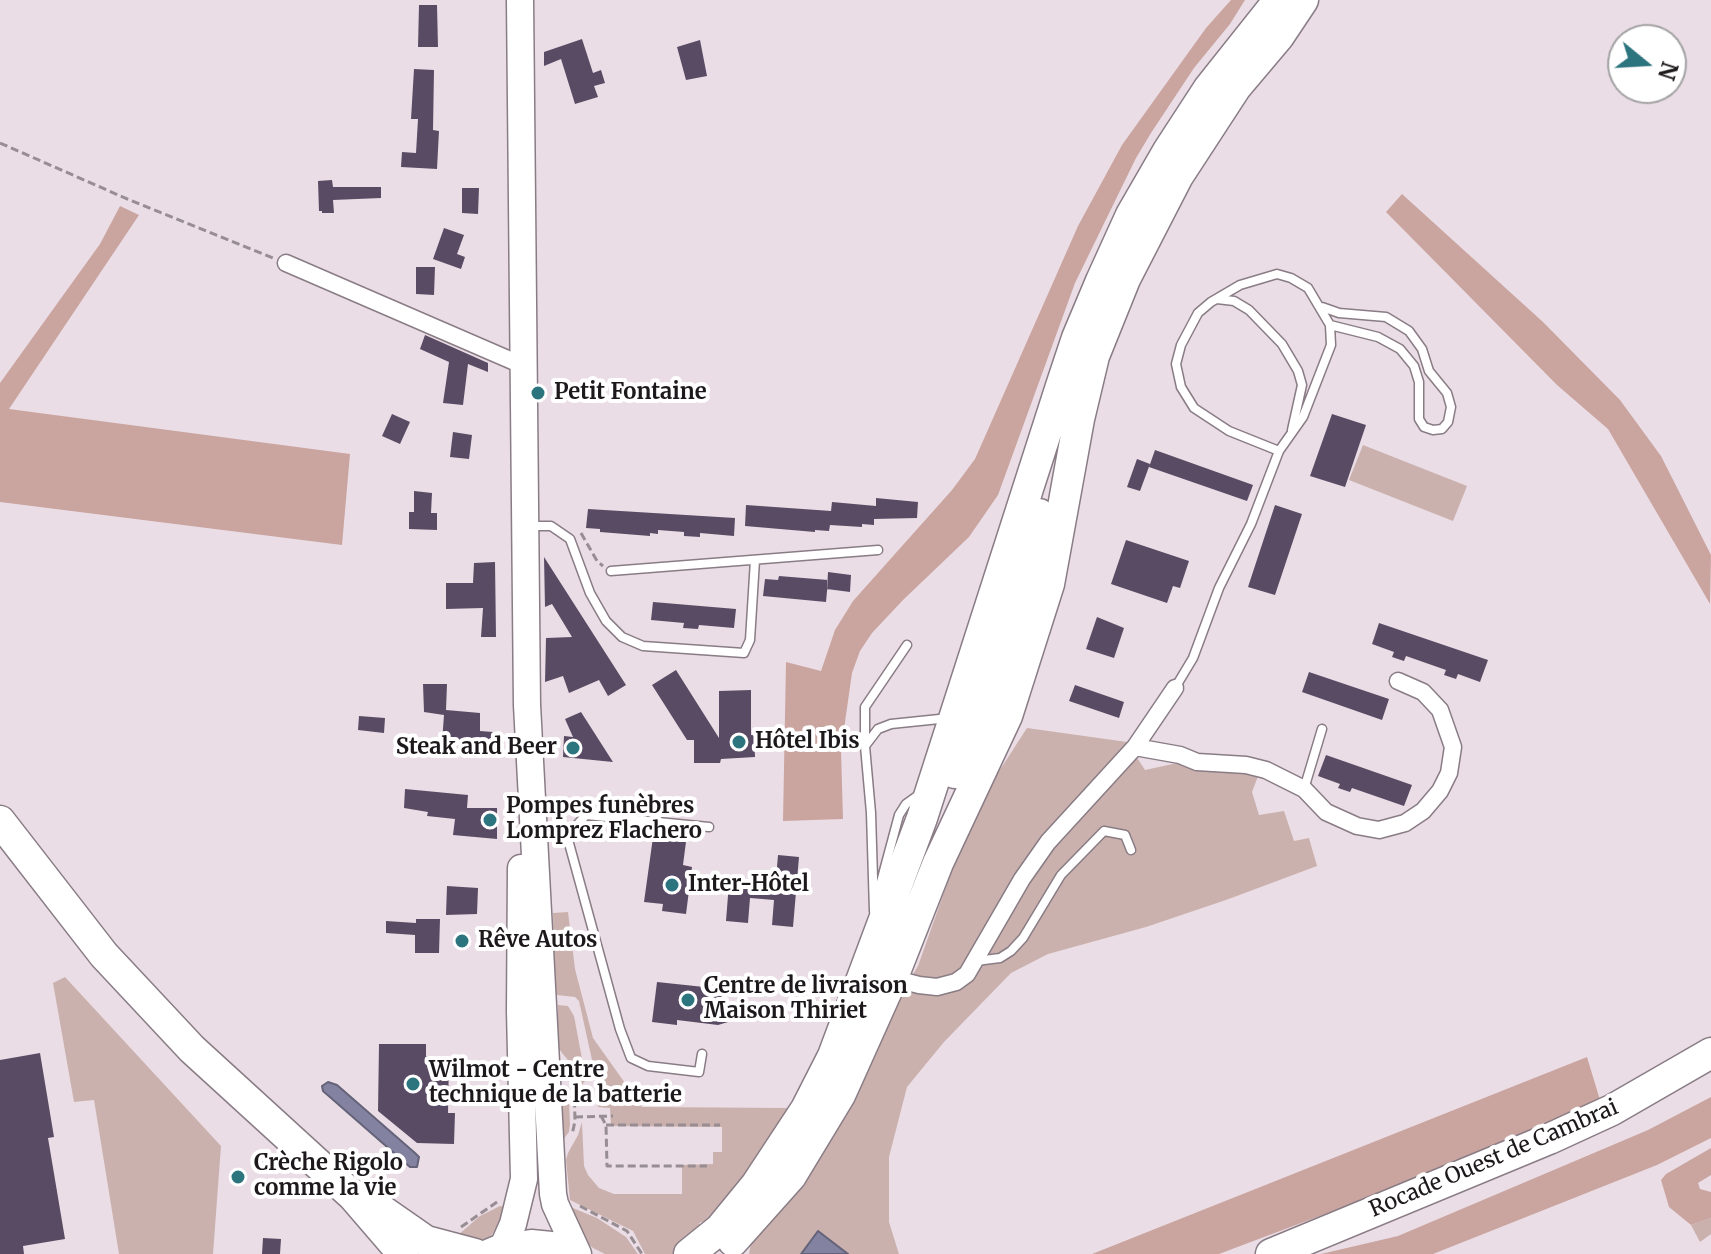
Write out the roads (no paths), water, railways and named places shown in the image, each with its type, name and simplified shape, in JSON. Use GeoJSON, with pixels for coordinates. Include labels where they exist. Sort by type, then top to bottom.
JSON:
{"type":"FeatureCollection","features":[{"type":"Feature","properties":{"kind":"highway"},"geometry":{"type":"LineString","coordinates":[[880,970],[953,717],[1077,338],[1131,215],[1168,151],[1209,88],[1292,0]]}},
{"type":"Feature","properties":{"kind":"highway"},"geometry":{"type":"LineString","coordinates":[[689,1254],[720,1229],[772,1163],[806,1109],[844,1031],[938,863],[1007,716],[1049,584],[1079,419],[1094,356],[1125,279],[1178,176],[1236,87],[1273,20],[1303,0]]}},
{"type":"Feature","properties":{"kind":"highway"},"geometry":{"type":"LineString","coordinates":[[1273,20],[1322,0]]}},
{"type":"Feature","properties":{"kind":"highway"},"geometry":{"type":"LineString","coordinates":[[719,1254],[777,1194],[810,1148],[840,1095],[915,868],[977,716],[1021,583],[1037,521],[1061,386]]}},
{"type":"Feature","properties":{"kind":"highway"},"geometry":{"type":"LineString","coordinates":[[0,821],[104,955],[192,1049],[353,1196],[403,1254]]}},
{"type":"Feature","properties":{"kind":"highway","name":"Rocade Ouest de Cambrai"},"geometry":{"type":"LineString","coordinates":[[1271,1254],[1549,1139],[1612,1110],[1711,1053]]}},
{"type":"Feature","properties":{"kind":"highway"},"geometry":{"type":"LineString","coordinates":[[353,1196],[377,1207],[426,1241],[489,1252],[521,1245],[542,1245],[571,1254]]}},
{"type":"Feature","properties":{"kind":"main road"},"geometry":{"type":"LineString","coordinates":[[489,1252],[513,1224],[524,1179],[520,1011],[528,833],[520,0]]}},
{"type":"Feature","properties":{"kind":"main road"},"geometry":{"type":"LineString","coordinates":[[528,833],[553,1194],[578,1254]]}},
{"type":"Feature","properties":{"kind":"main road"},"geometry":{"type":"LineString","coordinates":[[520,1011],[529,1015],[534,1023],[546,1068]]}},
{"type":"Feature","properties":{"kind":"street"},"geometry":{"type":"LineString","coordinates":[[286,263],[524,366]]}},
{"type":"Feature","properties":{"kind":"street"},"geometry":{"type":"LineString","coordinates":[[1135,747],[1180,755],[1197,762],[1246,765],[1266,770],[1304,789],[1326,812],[1357,826],[1379,830],[1405,823],[1423,811],[1444,782],[1453,747],[1440,710],[1423,692],[1398,681]]}},
{"type":"Feature","properties":{"kind":"street"},"geometry":{"type":"LineString","coordinates":[[880,970],[919,985],[937,987],[956,982],[967,974],[1022,879],[1048,842],[1135,747],[1175,688]]}},
{"type":"Feature","properties":{"kind":"lane"},"geometry":{"type":"LineString","coordinates":[[1175,688],[1193,658],[1219,588],[1251,524],[1279,451],[1303,417],[1331,345],[1330,325],[1308,288],[1277,274],[1240,285],[1198,313],[1181,345],[1176,364],[1181,387],[1194,408],[1229,431],[1279,451]]}},
{"type":"Feature","properties":{"kind":"lane"},"geometry":{"type":"LineString","coordinates":[[1216,299],[1234,301],[1249,310],[1282,344],[1298,371],[1302,385],[1291,435]]}},
{"type":"Feature","properties":{"kind":"lane"},"geometry":{"type":"LineString","coordinates":[[1322,307],[1339,313],[1386,317],[1409,331],[1422,349],[1429,371],[1447,393],[1451,407],[1448,422],[1442,429],[1424,427],[1419,419],[1419,382],[1414,366],[1400,349],[1378,337],[1330,325]]}},
{"type":"Feature","properties":{"kind":"lane"},"geometry":{"type":"LineString","coordinates":[[525,526],[551,526],[570,539],[590,593],[606,621],[622,637],[643,646],[744,653],[750,640],[755,560]]}},
{"type":"Feature","properties":{"kind":"lane"},"geometry":{"type":"LineString","coordinates":[[611,571],[878,550]]}},
{"type":"Feature","properties":{"kind":"lane"},"geometry":{"type":"LineString","coordinates":[[880,970],[874,909],[865,707],[907,645]]}},
{"type":"Feature","properties":{"kind":"lane"},"geometry":{"type":"LineString","coordinates":[[865,746],[878,729],[891,724],[953,717]]}},
{"type":"Feature","properties":{"kind":"lane"},"geometry":{"type":"LineString","coordinates":[[1304,789],[1322,729]]}},
{"type":"Feature","properties":{"kind":"lane"},"geometry":{"type":"LineString","coordinates":[[874,909],[899,815],[906,804],[933,784]]}},
{"type":"Feature","properties":{"kind":"lane"},"geometry":{"type":"LineString","coordinates":[[567,836],[586,815],[709,827]]}},
{"type":"Feature","properties":{"kind":"lane"},"geometry":{"type":"LineString","coordinates":[[975,961],[1000,958],[1011,951],[1023,938],[1061,875],[1104,831],[1125,835],[1131,850]]}},
{"type":"Feature","properties":{"kind":"lane"},"geometry":{"type":"LineString","coordinates":[[528,833],[567,836]]}},
{"type":"Feature","properties":{"kind":"lane"},"geometry":{"type":"LineString","coordinates":[[567,836],[620,1029],[631,1058],[648,1066],[699,1072],[702,1054]]}},
{"type":"Feature","properties":{"kind":"water"},"geometry":{"type":"Polygon","coordinates":[[[328,1082],[337,1085],[415,1153],[419,1157],[417,1167],[410,1167],[323,1091],[322,1086],[328,1082]]]}},
{"type":"Feature","properties":{"kind":"water"},"geometry":{"type":"Polygon","coordinates":[[[818,1231],[848,1254],[801,1254],[818,1231]]]}},
{"type":"Feature","properties":{"kind":"place","name":"Petit Fontaine"},"geometry":{"type":"Point","coordinates":[538,393]}},
{"type":"Feature","properties":{"kind":"place","name":"Hôtel Ibis"},"geometry":{"type":"Point","coordinates":[739,742]}},
{"type":"Feature","properties":{"kind":"place","name":"Steak and Beer"},"geometry":{"type":"Point","coordinates":[573,748]}},
{"type":"Feature","properties":{"kind":"place","name":"Pompes funèbres Lomprez Flachero"},"geometry":{"type":"Point","coordinates":[490,820]}},
{"type":"Feature","properties":{"kind":"place","name":"Inter-Hôtel"},"geometry":{"type":"Point","coordinates":[672,885]}},
{"type":"Feature","properties":{"kind":"place","name":"Rêve Autos"},"geometry":{"type":"Point","coordinates":[462,941]}},
{"type":"Feature","properties":{"kind":"place","name":"Centre de livraison Maison Thiriet"},"geometry":{"type":"Point","coordinates":[688,1000]}},
{"type":"Feature","properties":{"kind":"place","name":"Wilmot - Centre technique de la batterie"},"geometry":{"type":"Point","coordinates":[413,1084]}},
{"type":"Feature","properties":{"kind":"place","name":"Crèche Rigolo comme la vie"},"geometry":{"type":"Point","coordinates":[238,1177]}}]}
